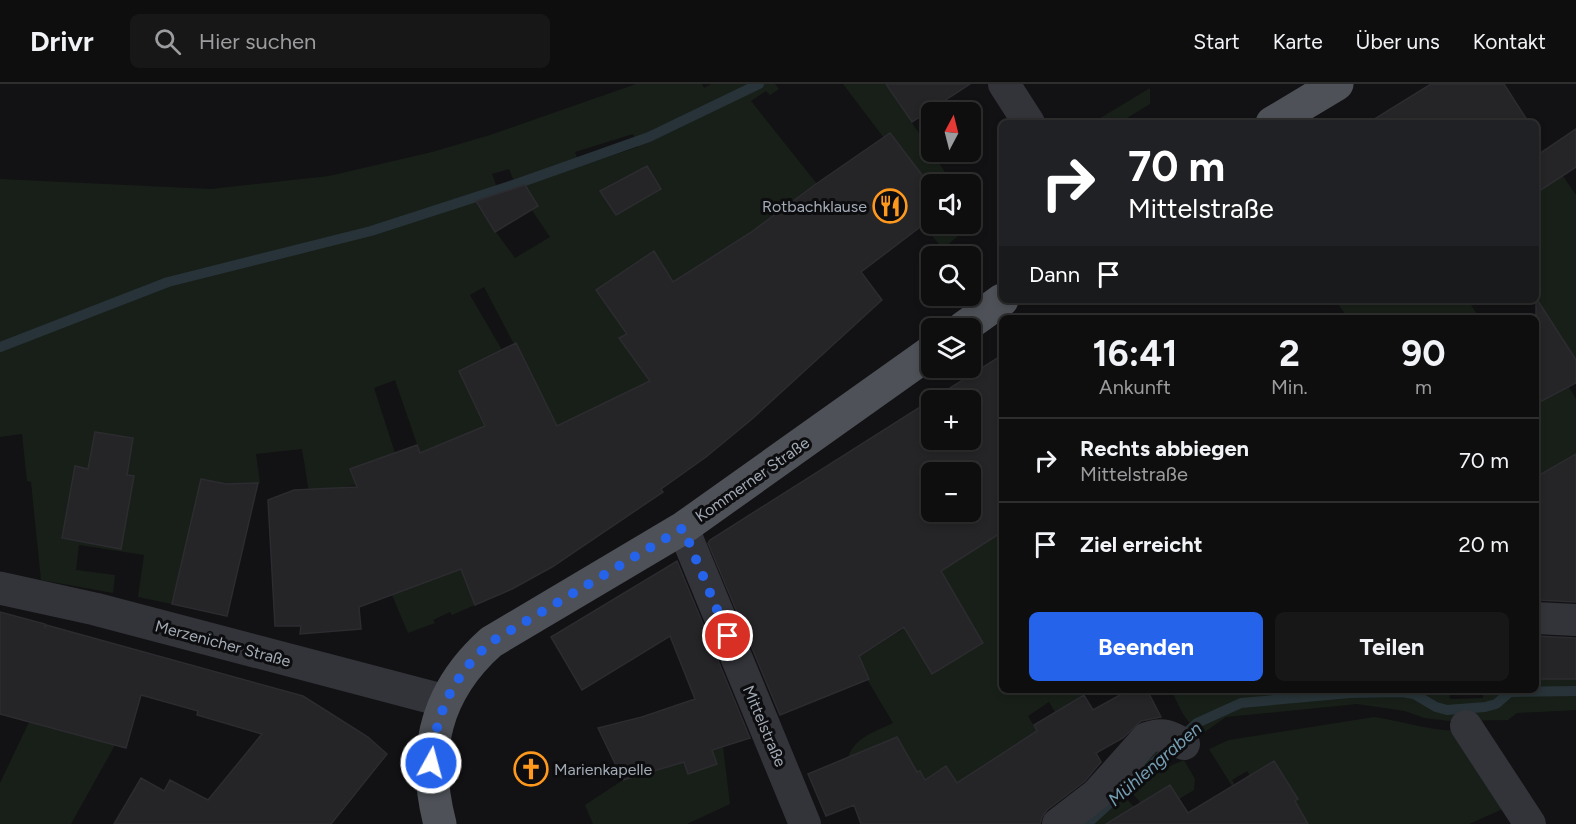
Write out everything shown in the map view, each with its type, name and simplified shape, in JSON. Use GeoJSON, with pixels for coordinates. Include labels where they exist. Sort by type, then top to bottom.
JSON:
{"type":"FeatureCollection","features":[{"type":"Feature","properties":{"kind":"main road"},"geometry":{"type":"LineString","coordinates":[[1277,120],[1337,84]]}},
{"type":"Feature","properties":{"kind":"main road"},"geometry":{"type":"LineString","coordinates":[[977,318],[999,302]]}},
{"type":"Feature","properties":{"kind":"main road","name":"Kommerner Straße"},"geometry":{"type":"LineString","coordinates":[[440,824],[432,784],[431,763],[434,735],[445,701],[466,667],[491,642],[683,528],[921,359]]}},
{"type":"Feature","properties":{"kind":"street"},"geometry":{"type":"LineString","coordinates":[[1004,84],[1027,120]]}},
{"type":"Feature","properties":{"kind":"street","name":"Mittelstraße"},"geometry":{"type":"LineString","coordinates":[[683,528],[805,824]]}},
{"type":"Feature","properties":{"kind":"street","name":"Merzenicher Straße"},"geometry":{"type":"LineString","coordinates":[[0,588],[95,609],[445,701]]}},
{"type":"Feature","properties":{"kind":"street"},"geometry":{"type":"LineString","coordinates":[[1539,618],[1576,620]]}},
{"type":"Feature","properties":{"kind":"street"},"geometry":{"type":"LineString","coordinates":[[1466,726],[1530,824]]}},
{"type":"Feature","properties":{"kind":"street"},"geometry":{"type":"LineString","coordinates":[[1058,824],[1097,794],[1147,738],[1156,734],[1176,739]]}},
{"type":"Feature","properties":{"kind":"shaded area"},"geometry":{"type":"Polygon","coordinates":[[[636,84],[702,84],[704,88],[711,84],[775,84],[779,89],[770,95],[766,91],[751,101],[817,184],[750,233],[680,277],[690,296],[620,338],[652,384],[613,421],[603,404],[557,426],[484,287],[470,295],[502,350],[492,439],[451,440],[420,453],[395,380],[374,388],[395,453],[351,469],[356,485],[309,492],[302,449],[256,454],[260,483],[241,484],[187,543],[172,604],[138,597],[144,555],[79,545],[76,570],[115,575],[113,593],[41,580],[31,482],[27,481],[22,434],[0,437],[0,179],[211,189],[329,176],[432,152],[490,135],[636,84]],[[633,134],[575,152],[580,166],[638,147],[633,134]],[[509,169],[492,174],[499,193],[496,232],[515,258],[550,237],[517,188],[509,169]]]}},
{"type":"Feature","properties":{"kind":"shaded area"},"geometry":{"type":"Polygon","coordinates":[[[843,84],[886,84],[921,136],[921,162],[938,162],[946,174],[921,174],[921,187],[843,84]]]}},
{"type":"Feature","properties":{"kind":"shaded area"},"geometry":{"type":"Polygon","coordinates":[[[1150,88],[1150,104],[1124,120],[1097,120],[1150,88]]]}},
{"type":"Feature","properties":{"kind":"shaded area"},"geometry":{"type":"Polygon","coordinates":[[[1563,176],[1576,195],[1576,360],[1539,303],[1539,191],[1563,176]]]}},
{"type":"Feature","properties":{"kind":"shaded area"},"geometry":{"type":"Polygon","coordinates":[[[930,234],[960,234],[946,246],[940,246],[930,234]]]}},
{"type":"Feature","properties":{"kind":"shaded area"},"geometry":{"type":"Polygon","coordinates":[[[1470,303],[1477,315],[1346,315],[1338,304],[1470,303]]]}},
{"type":"Feature","properties":{"kind":"shaded area"},"geometry":{"type":"Polygon","coordinates":[[[1569,387],[1576,399],[1576,454],[1539,497],[1539,402],[1569,387]]]}},
{"type":"Feature","properties":{"kind":"shaded area"},"geometry":{"type":"Polygon","coordinates":[[[448,533],[475,605],[452,615],[450,612],[433,620],[435,623],[408,633],[392,595],[448,533]]]}},
{"type":"Feature","properties":{"kind":"shaded area"},"geometry":{"type":"Polygon","coordinates":[[[998,534],[999,693],[1083,693],[1084,695],[1068,705],[1060,720],[1049,702],[1028,716],[1037,731],[936,798],[920,772],[882,786],[854,771],[848,757],[851,750],[861,740],[893,723],[855,659],[905,628],[932,674],[983,644],[940,570],[998,534]]]}},
{"type":"Feature","properties":{"kind":"shaded area"},"geometry":{"type":"Polygon","coordinates":[[[1576,678],[1576,710],[1517,713],[1508,720],[1450,721],[1357,704],[1226,717],[1199,736],[1183,714],[1172,693],[1449,693],[1450,699],[1483,698],[1483,693],[1539,693],[1539,679],[1576,678]]]}},
{"type":"Feature","properties":{"kind":"shaded area"},"geometry":{"type":"Polygon","coordinates":[[[1374,717],[1456,731],[1505,808],[1469,824],[1308,824],[1295,802],[1298,799],[1274,761],[1250,776],[1247,771],[1232,780],[1235,785],[1232,786],[1209,749],[1229,740],[1374,717]]]}},
{"type":"Feature","properties":{"kind":"shaded area"},"geometry":{"type":"Polygon","coordinates":[[[29,722],[115,745],[71,824],[0,824],[0,783],[29,722]]]}},
{"type":"Feature","properties":{"kind":"shaded area"},"geometry":{"type":"Polygon","coordinates":[[[723,747],[730,804],[687,824],[593,824],[585,805],[623,780],[684,760],[688,774],[717,764],[712,750],[723,747]]]}},
{"type":"Feature","properties":{"kind":"shaded area"},"geometry":{"type":"Polygon","coordinates":[[[1150,747],[1169,753],[1168,758],[1154,773],[1184,760],[1195,779],[1194,790],[1179,799],[1169,786],[1141,803],[1122,782],[1150,747]]]}},
{"type":"Feature","properties":{"kind":"shaded area"},"geometry":{"type":"Polygon","coordinates":[[[1116,787],[1134,807],[1107,824],[1076,824],[1116,787]]]}},
{"type":"Feature","properties":{"kind":"building"},"geometry":{"type":"Polygon","coordinates":[[[886,84],[970,84],[943,102],[921,102],[921,116],[912,122],[886,84]]]}},
{"type":"Feature","properties":{"kind":"building"},"geometry":{"type":"Polygon","coordinates":[[[1431,84],[1504,84],[1527,120],[1373,120],[1431,84]]]}},
{"type":"Feature","properties":{"kind":"building"},"geometry":{"type":"Polygon","coordinates":[[[1576,129],[1576,167],[1539,191],[1539,154],[1576,129]]]}},
{"type":"Feature","properties":{"kind":"building"},"geometry":{"type":"Polygon","coordinates":[[[890,133],[921,174],[921,226],[861,272],[882,300],[752,419],[706,457],[661,489],[663,492],[552,567],[512,589],[475,605],[461,569],[359,607],[361,629],[300,634],[301,626],[275,626],[268,500],[294,490],[357,487],[350,469],[417,445],[420,453],[485,426],[459,371],[516,343],[557,426],[650,381],[619,338],[627,334],[596,290],[654,251],[673,282],[750,233],[890,133]]]}},
{"type":"Feature","properties":{"kind":"building"},"geometry":{"type":"Polygon","coordinates":[[[647,166],[661,189],[616,215],[600,191],[647,166]]]}},
{"type":"Feature","properties":{"kind":"building"},"geometry":{"type":"Polygon","coordinates":[[[525,185],[538,206],[495,232],[476,201],[525,185]]]}},
{"type":"Feature","properties":{"kind":"building"},"geometry":{"type":"Polygon","coordinates":[[[1536,303],[1539,303],[1576,360],[1576,383],[1539,402],[1539,315],[1536,315],[1536,303]]]}},
{"type":"Feature","properties":{"kind":"building"},"geometry":{"type":"Polygon","coordinates":[[[999,357],[999,534],[941,571],[983,643],[932,674],[904,627],[859,656],[869,679],[780,715],[708,543],[921,406],[921,450],[981,450],[981,390],[947,390],[966,378],[981,378],[981,368],[999,357]]]}},
{"type":"Feature","properties":{"kind":"building"},"geometry":{"type":"Polygon","coordinates":[[[95,432],[133,438],[127,475],[134,476],[121,549],[62,538],[75,466],[88,469],[95,432]]]}},
{"type":"Feature","properties":{"kind":"building"},"geometry":{"type":"Polygon","coordinates":[[[1576,454],[1576,602],[1539,600],[1539,475],[1576,454]]]}},
{"type":"Feature","properties":{"kind":"building"},"geometry":{"type":"Polygon","coordinates":[[[201,479],[226,484],[258,483],[227,616],[172,604],[201,479]]]}},
{"type":"Feature","properties":{"kind":"building"},"geometry":{"type":"Polygon","coordinates":[[[677,561],[750,738],[712,750],[717,764],[688,774],[684,762],[623,780],[598,728],[642,717],[695,699],[670,636],[582,690],[551,637],[677,561]]]}},
{"type":"Feature","properties":{"kind":"building"},"geometry":{"type":"Polygon","coordinates":[[[0,612],[45,624],[45,628],[46,625],[303,696],[368,737],[387,754],[331,824],[114,824],[141,778],[164,791],[170,780],[208,800],[262,734],[197,715],[198,711],[141,695],[126,748],[0,714],[0,612]]]}},
{"type":"Feature","properties":{"kind":"building"},"geometry":{"type":"Polygon","coordinates":[[[1539,636],[1576,638],[1576,679],[1539,679],[1539,636]]]}},
{"type":"Feature","properties":{"kind":"building"},"geometry":{"type":"Polygon","coordinates":[[[1124,693],[1149,693],[1161,717],[1141,721],[1123,738],[1096,753],[1101,762],[1085,781],[1047,810],[1040,824],[861,824],[854,805],[826,816],[808,774],[897,737],[917,772],[920,771],[925,780],[946,766],[957,783],[1037,731],[1034,725],[1084,695],[1093,710],[1124,693]]]}},
{"type":"Feature","properties":{"kind":"building"},"geometry":{"type":"Polygon","coordinates":[[[1274,761],[1298,799],[1295,801],[1308,824],[1106,824],[1170,785],[1188,813],[1274,761]]]}},
{"type":"Feature","properties":{"kind":"waterway"},"geometry":{"type":"LineString","coordinates":[[0,347],[168,282],[371,231],[519,183],[649,137],[759,84]]}},
{"type":"Feature","properties":{"kind":"waterway","name":"Mühlengraben"},"geometry":{"type":"LineString","coordinates":[[1539,692],[1576,691]]}},
{"type":"Feature","properties":{"kind":"waterway","name":"Mühlengraben"},"geometry":{"type":"LineString","coordinates":[[1087,824],[1197,723],[1241,703],[1350,693]]}},
{"type":"Feature","properties":{"kind":"waterway","name":"Mühlengraben"},"geometry":{"type":"LineString","coordinates":[[1408,693],[1447,710],[1496,704],[1509,693]]}},
{"type":"Feature","properties":{"kind":"place","name":"Rotbachklause"},"geometry":{"type":"Point","coordinates":[890,206]}},
{"type":"Feature","properties":{"kind":"place","name":"Marienkapelle"},"geometry":{"type":"Point","coordinates":[531,769]}},
{"type":"Feature","properties":{"kind":"route"},"geometry":{"type":"LineString","coordinates":[[431,763],[434,735],[445,701],[466,667],[478,654],[491,642],[683,528],[728,636]]}}]}
